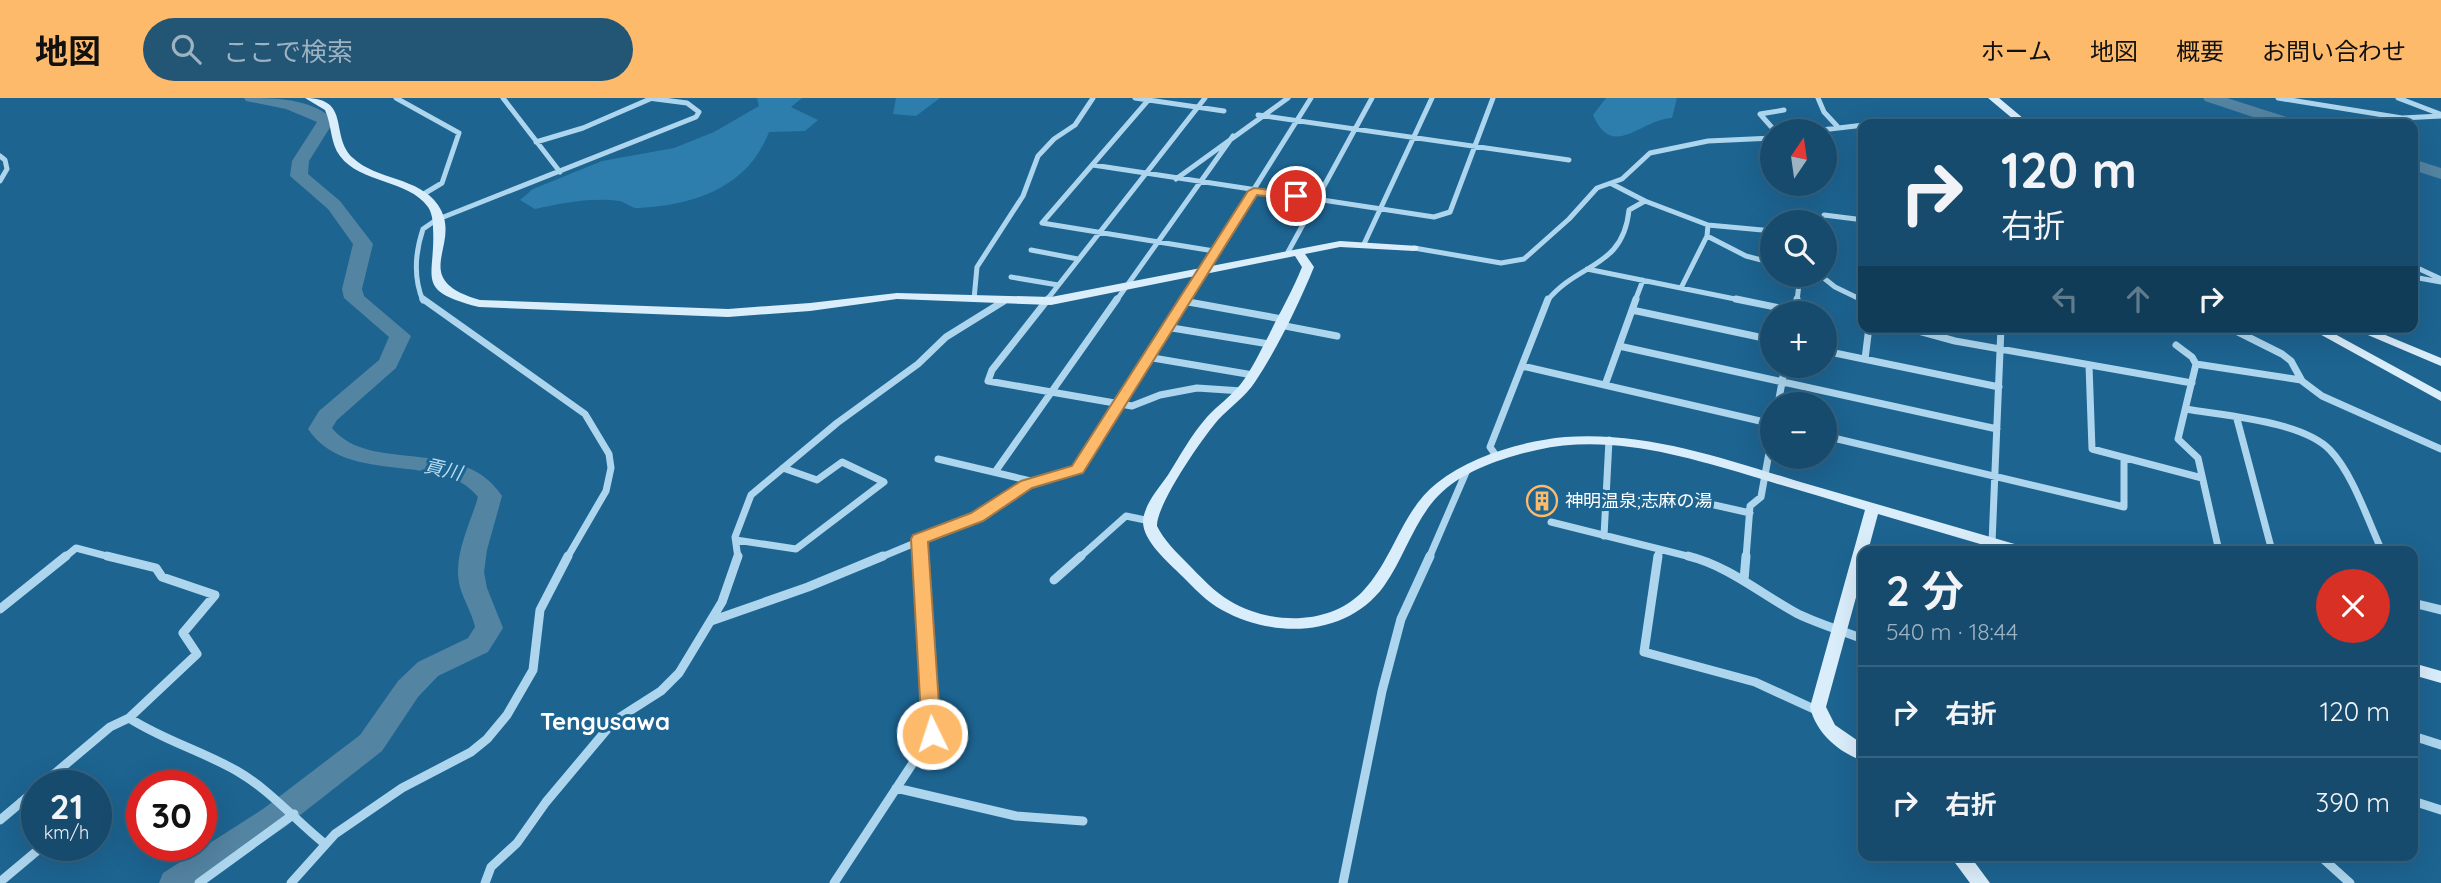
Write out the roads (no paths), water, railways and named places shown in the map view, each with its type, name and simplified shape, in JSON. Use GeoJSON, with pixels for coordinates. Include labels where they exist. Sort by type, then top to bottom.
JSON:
{"type":"FeatureCollection","features":[{"type":"Feature","properties":{"kind":"street"},"geometry":{"type":"LineString","coordinates":[[310,98],[321,100],[333,112],[338,151],[352,164],[422,195],[437,212],[439,236],[435,274],[439,285],[447,293],[479,303],[728,313],[783,310],[897,296],[1046,301],[1203,272],[1292,251],[1340,244],[1414,248],[1501,263],[1524,259],[1569,219],[1597,188],[1622,179],[1644,156],[1660,150],[1708,141],[1760,139]]}},
{"type":"Feature","properties":{"kind":"street"},"geometry":{"type":"LineString","coordinates":[[503,98],[560,172]]}},
{"type":"Feature","properties":{"kind":"street"},"geometry":{"type":"LineString","coordinates":[[292,883],[325,844],[370,808],[471,752],[487,739],[507,715],[533,670],[540,610],[555,577],[606,491],[611,468],[610,454],[585,414],[424,302],[417,290],[416,266],[423,229],[436,220],[696,117],[699,112],[687,103],[650,98],[583,128],[537,142]]}},
{"type":"Feature","properties":{"kind":"street"},"geometry":{"type":"LineString","coordinates":[[974,299],[976,267],[1023,196],[1038,156],[1054,139],[1076,125],[1093,98]]}},
{"type":"Feature","properties":{"kind":"street"},"geometry":{"type":"LineString","coordinates":[[1135,98],[1224,111]]}},
{"type":"Feature","properties":{"kind":"street"},"geometry":{"type":"LineString","coordinates":[[1205,98],[992,370],[988,381],[1132,406],[1160,395],[1197,388],[1242,391]]}},
{"type":"Feature","properties":{"kind":"street"},"geometry":{"type":"LineString","coordinates":[[1175,179],[1287,98]]}},
{"type":"Feature","properties":{"kind":"street"},"geometry":{"type":"LineString","coordinates":[[712,621],[808,587],[977,517],[1026,485],[1078,470],[1311,98]]}},
{"type":"Feature","properties":{"kind":"street"},"geometry":{"type":"LineString","coordinates":[[1292,251],[1316,199],[1372,98]]}},
{"type":"Feature","properties":{"kind":"street"},"geometry":{"type":"LineString","coordinates":[[1364,244],[1432,98]]}},
{"type":"Feature","properties":{"kind":"street"},"geometry":{"type":"LineString","coordinates":[[1093,165],[1434,217],[1450,212],[1493,98]]}},
{"type":"Feature","properties":{"kind":"street"},"geometry":{"type":"LineString","coordinates":[[1818,98],[1830,119]]}},
{"type":"Feature","properties":{"kind":"street"},"geometry":{"type":"LineString","coordinates":[[1993,98],[2018,119]]}},
{"type":"Feature","properties":{"kind":"street"},"geometry":{"type":"LineString","coordinates":[[2278,98],[2402,118],[2441,116]]}},
{"type":"Feature","properties":{"kind":"street"},"geometry":{"type":"LineString","coordinates":[[2398,98],[2441,116]]}},
{"type":"Feature","properties":{"kind":"street"},"geometry":{"type":"LineString","coordinates":[[402,99],[459,133],[442,183],[422,195]]}},
{"type":"Feature","properties":{"kind":"street"},"geometry":{"type":"LineString","coordinates":[[1150,99],[1042,223],[1214,251]]}},
{"type":"Feature","properties":{"kind":"street"},"geometry":{"type":"LineString","coordinates":[[2340,99],[2341,108]]}},
{"type":"Feature","properties":{"kind":"street"},"geometry":{"type":"LineString","coordinates":[[1997,119],[2002,107]]}},
{"type":"Feature","properties":{"kind":"street"},"geometry":{"type":"LineString","coordinates":[[1764,119],[1760,114],[1784,110]]}},
{"type":"Feature","properties":{"kind":"street"},"geometry":{"type":"LineString","coordinates":[[1260,115],[1475,144],[1569,160]]}},
{"type":"Feature","properties":{"kind":"street"},"geometry":{"type":"LineString","coordinates":[[1838,126],[1858,125]]}},
{"type":"Feature","properties":{"kind":"street"},"geometry":{"type":"LineString","coordinates":[[995,472],[1233,136]]}},
{"type":"Feature","properties":{"kind":"street"},"geometry":{"type":"LineString","coordinates":[[0,156],[5,160],[7,169],[0,181]]}},
{"type":"Feature","properties":{"kind":"street"},"geometry":{"type":"LineString","coordinates":[[1612,184],[1646,201],[1708,225],[1760,230]]}},
{"type":"Feature","properties":{"kind":"street"},"geometry":{"type":"LineString","coordinates":[[1497,457],[1490,447],[1548,299],[1556,289],[1612,254],[1627,231],[1629,210],[1646,201]]}},
{"type":"Feature","properties":{"kind":"street"},"geometry":{"type":"LineString","coordinates":[[1837,217],[1858,219]]}},
{"type":"Feature","properties":{"kind":"street"},"geometry":{"type":"LineString","coordinates":[[1681,288],[1707,236],[1708,225]]}},
{"type":"Feature","properties":{"kind":"street"},"geometry":{"type":"LineString","coordinates":[[1707,236],[1719,244],[1760,260]]}},
{"type":"Feature","properties":{"kind":"street"},"geometry":{"type":"LineString","coordinates":[[1031,250],[1078,259]]}},
{"type":"Feature","properties":{"kind":"street"},"geometry":{"type":"LineString","coordinates":[[1292,251],[1308,267],[1269,345],[1242,391],[1214,417],[1198,438],[1158,499],[1150,520],[1150,529],[1160,543],[1221,603],[1242,614],[1292,622],[1316,622],[1341,616],[1361,605],[1375,589],[1430,495],[1439,486],[1497,457],[1549,442],[1578,438],[1649,444],[1765,475],[2002,546]]}},
{"type":"Feature","properties":{"kind":"street"},"geometry":{"type":"LineString","coordinates":[[1587,268],[1760,305]]}},
{"type":"Feature","properties":{"kind":"street"},"geometry":{"type":"LineString","coordinates":[[2418,268],[2441,280]]}},
{"type":"Feature","properties":{"kind":"street"},"geometry":{"type":"LineString","coordinates":[[1011,277],[1058,285]]}},
{"type":"Feature","properties":{"kind":"street"},"geometry":{"type":"LineString","coordinates":[[2418,278],[2441,280]]}},
{"type":"Feature","properties":{"kind":"street"},"geometry":{"type":"LineString","coordinates":[[1605,385],[1643,280]]}},
{"type":"Feature","properties":{"kind":"street"},"geometry":{"type":"LineString","coordinates":[[1835,287],[1858,298]]}},
{"type":"Feature","properties":{"kind":"street"},"geometry":{"type":"LineString","coordinates":[[485,883],[491,867],[517,843],[546,802],[614,721],[662,691],[679,673],[722,602],[738,557],[736,540],[739,522],[751,495],[837,423],[918,364],[946,337],[1004,301]]}},
{"type":"Feature","properties":{"kind":"street"},"geometry":{"type":"LineString","coordinates":[[1183,301],[1337,336]]}},
{"type":"Feature","properties":{"kind":"street"},"geometry":{"type":"LineString","coordinates":[[1632,310],[1760,337]]}},
{"type":"Feature","properties":{"kind":"street"},"geometry":{"type":"LineString","coordinates":[[1166,327],[1269,345]]}},
{"type":"Feature","properties":{"kind":"street"},"geometry":{"type":"LineString","coordinates":[[1865,359],[1867,333]]}},
{"type":"Feature","properties":{"kind":"street"},"geometry":{"type":"LineString","coordinates":[[1930,333],[2000,349],[2192,383]]}},
{"type":"Feature","properties":{"kind":"street"},"geometry":{"type":"LineString","coordinates":[[1992,543],[2001,333]]}},
{"type":"Feature","properties":{"kind":"street"},"geometry":{"type":"LineString","coordinates":[[2240,333],[2282,354],[2291,361],[2301,380],[2322,396],[2374,416],[2441,449]]}},
{"type":"Feature","properties":{"kind":"street"},"geometry":{"type":"LineString","coordinates":[[2324,333],[2441,397]]}},
{"type":"Feature","properties":{"kind":"street"},"geometry":{"type":"LineString","coordinates":[[2370,333],[2441,362]]}},
{"type":"Feature","properties":{"kind":"street"},"geometry":{"type":"LineString","coordinates":[[2176,345],[2192,357],[2196,364],[2178,439],[2198,458],[2218,546]]}},
{"type":"Feature","properties":{"kind":"street"},"geometry":{"type":"LineString","coordinates":[[1619,346],[1997,429]]}},
{"type":"Feature","properties":{"kind":"street"},"geometry":{"type":"LineString","coordinates":[[1837,353],[1999,387]]}},
{"type":"Feature","properties":{"kind":"street"},"geometry":{"type":"LineString","coordinates":[[1147,357],[1253,375]]}},
{"type":"Feature","properties":{"kind":"street"},"geometry":{"type":"LineString","coordinates":[[2196,364],[2301,380]]}},
{"type":"Feature","properties":{"kind":"street"},"geometry":{"type":"LineString","coordinates":[[2089,365],[2092,449],[2202,478]]}},
{"type":"Feature","properties":{"kind":"street"},"geometry":{"type":"LineString","coordinates":[[1522,366],[1760,421]]}},
{"type":"Feature","properties":{"kind":"street"},"geometry":{"type":"LineString","coordinates":[[1780,392],[1783,378]]}},
{"type":"Feature","properties":{"kind":"street"},"geometry":{"type":"LineString","coordinates":[[2186,409],[2308,435],[2329,448],[2379,546]]}},
{"type":"Feature","properties":{"kind":"street"},"geometry":{"type":"LineString","coordinates":[[2237,419],[2271,546]]}},
{"type":"Feature","properties":{"kind":"street"},"geometry":{"type":"LineString","coordinates":[[1837,439],[2124,507],[2124,458]]}},
{"type":"Feature","properties":{"kind":"street"},"geometry":{"type":"LineString","coordinates":[[1604,536],[1609,440]]}},
{"type":"Feature","properties":{"kind":"street"},"geometry":{"type":"LineString","coordinates":[[937,459],[1035,482]]}},
{"type":"Feature","properties":{"kind":"street"},"geometry":{"type":"LineString","coordinates":[[736,540],[796,550],[884,482],[842,462],[817,480],[783,467]]}},
{"type":"Feature","properties":{"kind":"street"},"geometry":{"type":"LineString","coordinates":[[1744,580],[1750,506],[1761,497],[1766,469]]}},
{"type":"Feature","properties":{"kind":"street"},"geometry":{"type":"LineString","coordinates":[[1343,883],[1382,691],[1401,619],[1465,481],[1467,470]]}},
{"type":"Feature","properties":{"kind":"street"},"geometry":{"type":"LineString","coordinates":[[1692,500],[1750,513]]}},
{"type":"Feature","properties":{"kind":"street"},"geometry":{"type":"LineString","coordinates":[[1864,546],[1873,507]]}},
{"type":"Feature","properties":{"kind":"street"},"geometry":{"type":"LineString","coordinates":[[1054,580],[1126,516],[1150,520]]}},
{"type":"Feature","properties":{"kind":"street"},"geometry":{"type":"LineString","coordinates":[[1551,522],[1701,559],[1744,580],[1799,614],[1858,637]]}},
{"type":"Feature","properties":{"kind":"street"},"geometry":{"type":"LineString","coordinates":[[834,883],[932,734],[919,539]]}},
{"type":"Feature","properties":{"kind":"street"},"geometry":{"type":"LineString","coordinates":[[0,609],[76,548],[156,568],[162,577],[215,595],[183,634],[197,654],[129,718],[110,727],[58,770]]}},
{"type":"Feature","properties":{"kind":"street"},"geometry":{"type":"LineString","coordinates":[[1659,549],[1644,652],[1764,686],[1801,701],[1818,712],[1828,730],[1858,750]]}},
{"type":"Feature","properties":{"kind":"street"},"geometry":{"type":"LineString","coordinates":[[1818,712],[1839,629],[1858,571]]}},
{"type":"Feature","properties":{"kind":"street"},"geometry":{"type":"LineString","coordinates":[[2418,604],[2441,610]]}},
{"type":"Feature","properties":{"kind":"street"},"geometry":{"type":"LineString","coordinates":[[2418,670],[2441,677]]}},
{"type":"Feature","properties":{"kind":"street"},"geometry":{"type":"LineString","coordinates":[[129,718],[149,733],[237,771],[280,801],[310,833],[325,844]]}},
{"type":"Feature","properties":{"kind":"street"},"geometry":{"type":"LineString","coordinates":[[2418,737],[2441,744]]}},
{"type":"Feature","properties":{"kind":"street"},"geometry":{"type":"LineString","coordinates":[[896,788],[1016,816],[1083,821]]}},
{"type":"Feature","properties":{"kind":"street"},"geometry":{"type":"LineString","coordinates":[[0,820],[21,802]]}},
{"type":"Feature","properties":{"kind":"street"},"geometry":{"type":"LineString","coordinates":[[2418,803],[2441,810]]}},
{"type":"Feature","properties":{"kind":"street"},"geometry":{"type":"LineString","coordinates":[[198,883],[234,860],[293,814]]}},
{"type":"Feature","properties":{"kind":"street"},"geometry":{"type":"LineString","coordinates":[[0,882],[25,861]]}},
{"type":"Feature","properties":{"kind":"street"},"geometry":{"type":"LineString","coordinates":[[1963,861],[1980,883]]}},
{"type":"Feature","properties":{"kind":"street"},"geometry":{"type":"LineString","coordinates":[[2326,861],[2350,883]]}},
{"type":"Feature","properties":{"kind":"waterway","name":"貢川"},"geometry":{"type":"LineString","coordinates":[[175,883],[274,818],[371,743],[408,689],[428,669],[478,645],[489,628],[472,582],[471,572],[474,550],[490,496],[479,482],[459,472],[434,466],[351,452],[331,443],[320,429],[327,416],[388,363],[400,336],[354,298],[352,289],[363,244],[334,205],[299,176],[300,161],[326,121],[300,108],[252,98]]}},
{"type":"Feature","properties":{"kind":"waterway"},"geometry":{"type":"LineString","coordinates":[[2211,98],[2275,119]]}},
{"type":"Feature","properties":{"kind":"waterway"},"geometry":{"type":"LineString","coordinates":[[2418,166],[2441,174]]}},
{"type":"Feature","properties":{"kind":"place","name":"神明温泉;志麻の湯"},"geometry":{"type":"Point","coordinates":[1542,501]}},
{"type":"Feature","properties":{"kind":"district","name":"Tengusawa"},"geometry":{"type":"Point","coordinates":[605,722]}}]}
